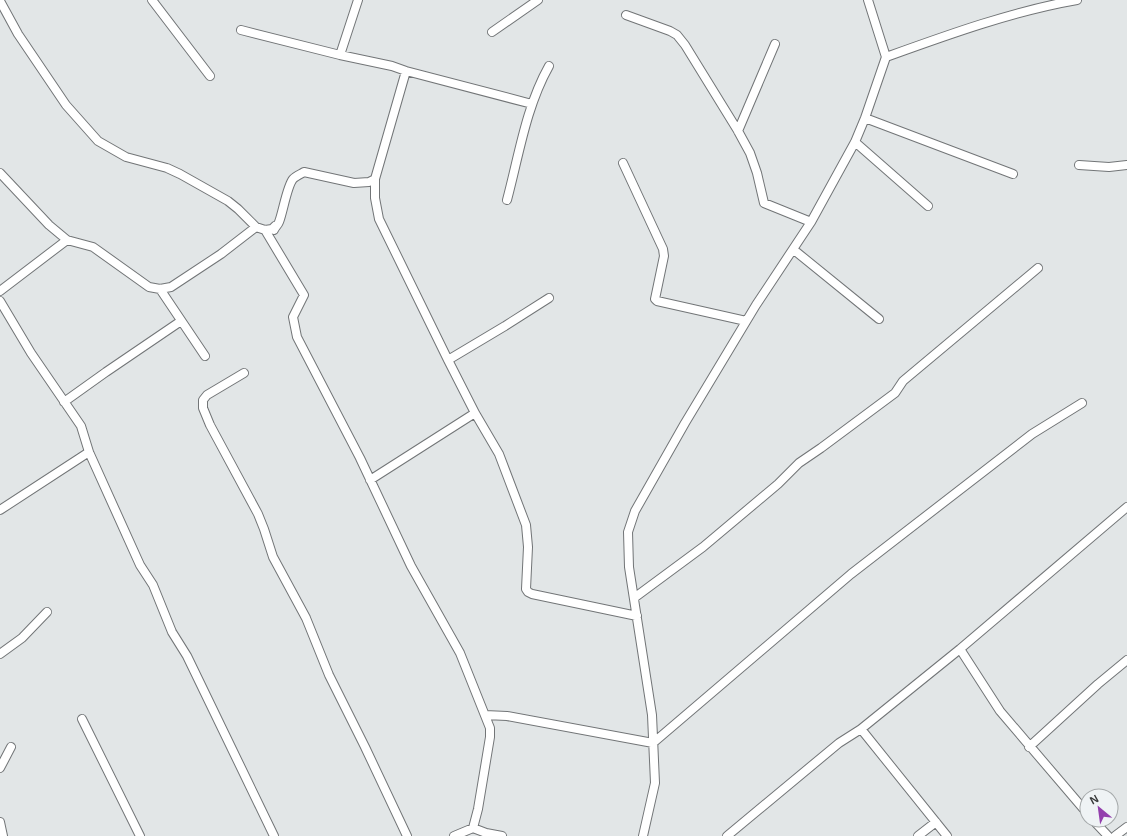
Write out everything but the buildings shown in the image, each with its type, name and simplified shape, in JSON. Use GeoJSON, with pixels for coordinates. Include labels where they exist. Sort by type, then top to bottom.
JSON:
{"type":"FeatureCollection","features":[{"type":"Feature","properties":{"kind":"street"},"geometry":{"type":"LineString","coordinates":[[152,0],[210,76]]}},
{"type":"Feature","properties":{"kind":"street"},"geometry":{"type":"LineString","coordinates":[[340,55],[358,0]]}},
{"type":"Feature","properties":{"kind":"street"},"geometry":{"type":"LineString","coordinates":[[492,32],[538,0]]}},
{"type":"Feature","properties":{"kind":"street"},"geometry":{"type":"LineString","coordinates":[[643,836],[655,783],[652,716],[629,567],[628,532],[636,511],[685,424],[746,321],[811,222],[854,142],[865,118],[886,57],[868,0]]}},
{"type":"Feature","properties":{"kind":"street"},"geometry":{"type":"LineString","coordinates":[[886,57],[956,32],[1056,2],[1077,0]]}},
{"type":"Feature","properties":{"kind":"street"},"geometry":{"type":"LineString","coordinates":[[0,1],[18,34],[66,105],[98,141],[126,157],[167,168],[180,174],[228,201],[256,227],[265,230],[272,229],[278,224],[292,179],[304,172],[354,183],[370,182],[375,179]]}},
{"type":"Feature","properties":{"kind":"street"},"geometry":{"type":"LineString","coordinates":[[626,15],[677,35],[685,45],[750,153],[756,168],[764,203],[811,222]]}},
{"type":"Feature","properties":{"kind":"street"},"geometry":{"type":"LineString","coordinates":[[241,30],[340,55],[392,66],[532,104]]}},
{"type":"Feature","properties":{"kind":"street"},"geometry":{"type":"LineString","coordinates":[[738,131],[775,44]]}},
{"type":"Feature","properties":{"kind":"street"},"geometry":{"type":"LineString","coordinates":[[507,200],[532,104],[540,82],[549,66]]}},
{"type":"Feature","properties":{"kind":"street"},"geometry":{"type":"LineString","coordinates":[[406,71],[375,179],[375,198],[379,219],[475,413],[499,454],[526,525],[528,547],[526,589],[532,594],[637,616]]}},
{"type":"Feature","properties":{"kind":"street"},"geometry":{"type":"LineString","coordinates":[[865,118],[1013,174]]}},
{"type":"Feature","properties":{"kind":"street"},"geometry":{"type":"LineString","coordinates":[[854,142],[928,206]]}},
{"type":"Feature","properties":{"kind":"street"},"geometry":{"type":"LineString","coordinates":[[622,163],[663,249],[664,256],[655,299],[657,301],[746,321]]}},
{"type":"Feature","properties":{"kind":"street"},"geometry":{"type":"LineString","coordinates":[[1079,165],[1109,167],[1127,165]]}},
{"type":"Feature","properties":{"kind":"street"},"geometry":{"type":"LineString","coordinates":[[0,173],[49,225],[67,240],[93,247],[149,287],[160,289],[171,287],[221,254],[256,227]]}},
{"type":"Feature","properties":{"kind":"street"},"geometry":{"type":"LineString","coordinates":[[271,238],[275,226]]}},
{"type":"Feature","properties":{"kind":"street"},"geometry":{"type":"LineString","coordinates":[[265,230],[304,295],[293,317],[297,337],[370,480],[411,566],[460,653],[490,728],[490,737],[478,809],[473,828]]}},
{"type":"Feature","properties":{"kind":"street"},"geometry":{"type":"LineString","coordinates":[[0,291],[67,240]]}},
{"type":"Feature","properties":{"kind":"street"},"geometry":{"type":"LineString","coordinates":[[794,250],[879,319]]}},
{"type":"Feature","properties":{"kind":"street"},"geometry":{"type":"LineString","coordinates":[[634,598],[702,547],[778,484],[799,463],[895,393],[903,381],[1038,268]]}},
{"type":"Feature","properties":{"kind":"street"},"geometry":{"type":"LineString","coordinates":[[160,289],[205,356]]}},
{"type":"Feature","properties":{"kind":"street"},"geometry":{"type":"LineString","coordinates":[[448,360],[549,298]]}},
{"type":"Feature","properties":{"kind":"street"},"geometry":{"type":"LineString","coordinates":[[0,301],[31,353],[81,426],[89,452],[140,565],[153,585],[172,632],[187,656],[274,836]]}},
{"type":"Feature","properties":{"kind":"street"},"geometry":{"type":"LineString","coordinates":[[64,402],[181,321]]}},
{"type":"Feature","properties":{"kind":"street"},"geometry":{"type":"LineString","coordinates":[[244,373],[207,395],[203,400],[203,408],[210,425],[258,514],[274,557],[306,618],[329,676],[365,747],[407,836]]}},
{"type":"Feature","properties":{"kind":"street"},"geometry":{"type":"LineString","coordinates":[[653,743],[852,574],[1032,434],[1082,403]]}},
{"type":"Feature","properties":{"kind":"street"},"geometry":{"type":"LineString","coordinates":[[370,480],[475,413]]}},
{"type":"Feature","properties":{"kind":"street"},"geometry":{"type":"LineString","coordinates":[[0,510],[89,452]]}},
{"type":"Feature","properties":{"kind":"street"},"geometry":{"type":"LineString","coordinates":[[727,836],[839,744],[861,729],[960,649],[1127,507]]}},
{"type":"Feature","properties":{"kind":"street"},"geometry":{"type":"LineString","coordinates":[[0,654],[22,638],[47,612]]}},
{"type":"Feature","properties":{"kind":"street"},"geometry":{"type":"LineString","coordinates":[[960,649],[1000,711],[1029,747],[1079,804]]}},
{"type":"Feature","properties":{"kind":"street"},"geometry":{"type":"LineString","coordinates":[[1029,747],[1098,684],[1127,660]]}},
{"type":"Feature","properties":{"kind":"street"},"geometry":{"type":"LineString","coordinates":[[485,715],[507,716],[653,743]]}},
{"type":"Feature","properties":{"kind":"street"},"geometry":{"type":"LineString","coordinates":[[82,719],[140,836]]}},
{"type":"Feature","properties":{"kind":"street"},"geometry":{"type":"LineString","coordinates":[[861,729],[948,836]]}},
{"type":"Feature","properties":{"kind":"street"},"geometry":{"type":"LineString","coordinates":[[0,768],[11,747]]}},
{"type":"Feature","properties":{"kind":"street"},"geometry":{"type":"LineString","coordinates":[[0,822],[3,836]]}},
{"type":"Feature","properties":{"kind":"street"},"geometry":{"type":"LineString","coordinates":[[918,836],[936,822]]}},
{"type":"Feature","properties":{"kind":"street"},"geometry":{"type":"LineString","coordinates":[[1116,836],[1127,827]]}},
{"type":"Feature","properties":{"kind":"street"},"geometry":{"type":"LineString","coordinates":[[454,836],[473,828],[486,833],[502,836]]}},
{"type":"Feature","properties":{"kind":"street"},"geometry":{"type":"LineString","coordinates":[[1100,828],[1108,836]]}}]}
